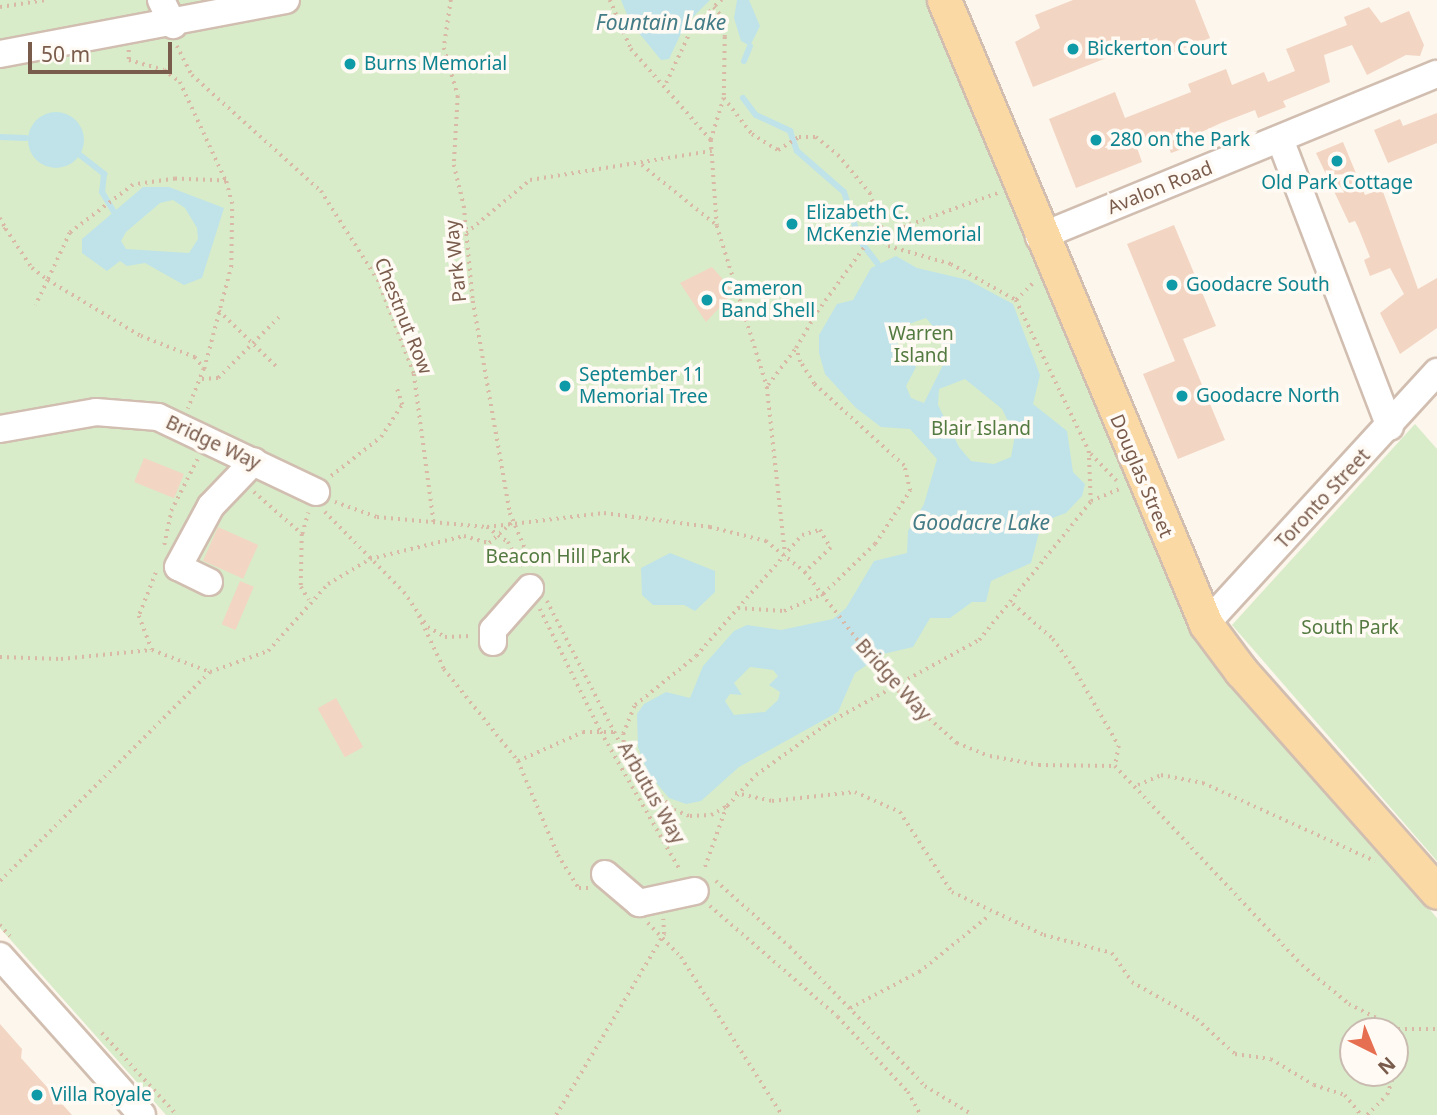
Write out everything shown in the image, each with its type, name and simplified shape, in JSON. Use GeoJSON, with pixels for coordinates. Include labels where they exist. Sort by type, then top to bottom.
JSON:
{"type":"FeatureCollection","features":[{"type":"Feature","properties":{"kind":"main road","name":"Douglas Street"},"geometry":{"type":"LineString","coordinates":[[944,0],[1020,185],[1133,484],[1206,624],[1437,892]]}},
{"type":"Feature","properties":{"kind":"street"},"geometry":{"type":"LineString","coordinates":[[161,0],[173,25]]}},
{"type":"Feature","properties":{"kind":"street"},"geometry":{"type":"LineString","coordinates":[[0,54],[173,25],[286,0]]}},
{"type":"Feature","properties":{"kind":"street","name":"Avalon Road"},"geometry":{"type":"LineString","coordinates":[[1039,237],[1437,74]]}},
{"type":"Feature","properties":{"kind":"street"},"geometry":{"type":"LineString","coordinates":[[1280,139],[1390,427]]}},
{"type":"Feature","properties":{"kind":"street","name":"Toronto Street"},"geometry":{"type":"LineString","coordinates":[[1206,624],[1390,427],[1437,372]]}},
{"type":"Feature","properties":{"kind":"street","name":"Bridge Way"},"geometry":{"type":"LineString","coordinates":[[0,429],[116,411],[181,424],[317,497]]}},
{"type":"Feature","properties":{"kind":"street"},"geometry":{"type":"LineString","coordinates":[[209,582],[178,567],[211,506],[254,461]]}},
{"type":"Feature","properties":{"kind":"street"},"geometry":{"type":"LineString","coordinates":[[493,636],[536,584]]}},
{"type":"Feature","properties":{"kind":"street"},"geometry":{"type":"LineString","coordinates":[[603,882],[652,910],[696,881]]}},
{"type":"Feature","properties":{"kind":"street"},"geometry":{"type":"LineString","coordinates":[[0,956],[142,1115]]}},
{"type":"Feature","properties":{"kind":"path"},"geometry":{"type":"LineString","coordinates":[[0,7],[45,0]]}},
{"type":"Feature","properties":{"kind":"path","name":"Park Way"},"geometry":{"type":"LineString","coordinates":[[451,0],[444,48],[458,96],[454,165],[513,521],[536,584]]}},
{"type":"Feature","properties":{"kind":"path"},"geometry":{"type":"LineString","coordinates":[[610,0],[631,48],[666,83],[711,140]]}},
{"type":"Feature","properties":{"kind":"path"},"geometry":{"type":"LineString","coordinates":[[666,83],[690,32],[722,0]]}},
{"type":"Feature","properties":{"kind":"path"},"geometry":{"type":"LineString","coordinates":[[714,7],[725,21],[724,98],[711,140],[717,226],[767,387],[785,554]]}},
{"type":"Feature","properties":{"kind":"path","name":"Chestnut Row"},"geometry":{"type":"LineString","coordinates":[[173,25],[180,60],[192,75],[321,191],[378,280],[414,374],[434,524]]}},
{"type":"Feature","properties":{"kind":"path"},"geometry":{"type":"LineString","coordinates":[[128,32],[129,60],[164,69],[180,82],[226,181],[232,204],[231,267],[201,380],[181,424]]}},
{"type":"Feature","properties":{"kind":"path"},"geometry":{"type":"LineString","coordinates":[[724,98],[752,134],[778,150],[788,149],[799,137],[816,136],[856,175],[870,193],[888,246],[951,264],[1016,300],[1089,451],[1091,501]]}},
{"type":"Feature","properties":{"kind":"path"},"geometry":{"type":"LineString","coordinates":[[465,234],[530,180],[642,165],[712,152]]}},
{"type":"Feature","properties":{"kind":"path"},"geometry":{"type":"LineString","coordinates":[[642,165],[717,226]]}},
{"type":"Feature","properties":{"kind":"path"},"geometry":{"type":"LineString","coordinates":[[36,305],[70,233],[133,184],[154,181],[226,181]]}},
{"type":"Feature","properties":{"kind":"path"},"geometry":{"type":"LineString","coordinates":[[767,387],[796,348],[817,312],[859,260],[856,251],[870,239],[1020,185]]}},
{"type":"Feature","properties":{"kind":"path"},"geometry":{"type":"LineString","coordinates":[[0,218],[32,268],[48,280],[141,336],[187,351],[204,369]]}},
{"type":"Feature","properties":{"kind":"path"},"geometry":{"type":"LineString","coordinates":[[0,233],[6,229]]}},
{"type":"Feature","properties":{"kind":"path"},"geometry":{"type":"LineString","coordinates":[[219,311],[279,369]]}},
{"type":"Feature","properties":{"kind":"path"},"geometry":{"type":"LineString","coordinates":[[201,380],[218,378],[279,317]]}},
{"type":"Feature","properties":{"kind":"path"},"geometry":{"type":"LineString","coordinates":[[738,608],[785,611],[823,594],[893,523],[906,504],[910,479],[887,450],[814,384],[796,348]]}},
{"type":"Feature","properties":{"kind":"path"},"geometry":{"type":"LineString","coordinates":[[309,600],[300,577],[317,497],[381,437],[402,405],[396,386]]}},
{"type":"Feature","properties":{"kind":"path"},"geometry":{"type":"LineString","coordinates":[[1089,451],[1133,484]]}},
{"type":"Feature","properties":{"kind":"path"},"geometry":{"type":"LineString","coordinates":[[973,1115],[925,1086],[850,1007],[696,881],[735,793],[796,744],[893,686],[964,651],[1013,604],[1091,501],[1133,484]]}},
{"type":"Feature","properties":{"kind":"path"},"geometry":{"type":"LineString","coordinates":[[317,497],[377,517],[487,527],[501,534]]}},
{"type":"Feature","properties":{"kind":"path"},"geometry":{"type":"LineString","coordinates":[[317,497],[419,616],[445,637],[493,636]]}},
{"type":"Feature","properties":{"kind":"path","name":"Bridge Way"},"geometry":{"type":"LineString","coordinates":[[487,527],[565,514],[639,517],[754,538],[785,554],[805,572],[893,686],[957,743],[990,756],[1039,765],[1115,766]]}},
{"type":"Feature","properties":{"kind":"path"},"geometry":{"type":"LineString","coordinates":[[0,881],[210,672],[268,651],[309,600],[370,559],[464,536],[489,543],[513,521]]}},
{"type":"Feature","properties":{"kind":"path"},"geometry":{"type":"LineString","coordinates":[[624,751],[623,734],[635,705],[696,656],[785,554],[811,530],[826,533],[831,548],[805,572]]}},
{"type":"Feature","properties":{"kind":"path","name":"Arbutus Way"},"geometry":{"type":"LineString","coordinates":[[501,534],[536,584],[601,732],[696,881],[776,968],[838,1017],[908,1092],[921,1115]]}},
{"type":"Feature","properties":{"kind":"path"},"geometry":{"type":"LineString","coordinates":[[536,584],[624,751],[680,813],[710,816],[727,806]]}},
{"type":"Feature","properties":{"kind":"path"},"geometry":{"type":"LineString","coordinates":[[1013,604],[1054,639],[1073,667],[1119,746],[1115,766],[1138,785],[1302,965],[1349,1004],[1374,1017]]}},
{"type":"Feature","properties":{"kind":"path"},"geometry":{"type":"LineString","coordinates":[[419,616],[448,675],[518,761],[558,855],[579,888],[603,882]]}},
{"type":"Feature","properties":{"kind":"path"},"geometry":{"type":"LineString","coordinates":[[0,657],[61,659],[152,650]]}},
{"type":"Feature","properties":{"kind":"path"},"geometry":{"type":"LineString","coordinates":[[518,761],[583,732],[614,732]]}},
{"type":"Feature","properties":{"kind":"path"},"geometry":{"type":"LineString","coordinates":[[1138,785],[1161,775],[1203,783],[1345,851],[1376,861],[1404,855]]}},
{"type":"Feature","properties":{"kind":"path"},"geometry":{"type":"LineString","coordinates":[[735,793],[772,801],[836,791],[875,800],[910,821],[951,892],[991,914],[1112,953],[1132,982],[1197,1019],[1235,1054],[1271,1059],[1314,1085],[1345,1095],[1361,1115]]}},
{"type":"Feature","properties":{"kind":"path"},"geometry":{"type":"LineString","coordinates":[[652,910],[664,934]]}},
{"type":"Feature","properties":{"kind":"path"},"geometry":{"type":"LineString","coordinates":[[652,910],[664,934],[782,1115]]}},
{"type":"Feature","properties":{"kind":"path"},"geometry":{"type":"LineString","coordinates":[[850,1007],[919,972],[991,914]]}},
{"type":"Feature","properties":{"kind":"path"},"geometry":{"type":"LineString","coordinates":[[556,1115],[664,934]]}},
{"type":"Feature","properties":{"kind":"path"},"geometry":{"type":"LineString","coordinates":[[1409,1029],[1437,1029]]}},
{"type":"Feature","properties":{"kind":"path"},"geometry":{"type":"LineString","coordinates":[[1367,1115],[1387,1095],[1389,1087]]}},
{"type":"Feature","properties":{"kind":"green space","name":"Beacon Hill Park"},"geometry":{"type":"Polygon","coordinates":[[[0,0],[930,0],[1123,466],[1279,733],[1437,918],[1437,1115],[166,1115],[0,928],[0,0]]]}},
{"type":"Feature","properties":{"kind":"green space","name":"South Park"},"geometry":{"type":"Polygon","coordinates":[[[1415,424],[1437,449],[1437,861],[1232,625],[1415,424]]]}},
{"type":"Feature","properties":{"kind":"water","name":"Fountain Lake"},"geometry":{"type":"Polygon","coordinates":[[[621,0],[710,0],[685,25],[669,59],[661,60],[630,22],[621,0]]]}},
{"type":"Feature","properties":{"kind":"water","name":"Fountain Lake"},"geometry":{"type":"Polygon","coordinates":[[[737,0],[749,0],[760,26],[750,46],[741,41],[734,18],[737,0]]]}},
{"type":"Feature","properties":{"kind":"water"},"geometry":{"type":"Polygon","coordinates":[[[51,112],[61,112],[76,120],[82,129],[82,151],[76,160],[61,168],[51,168],[33,156],[28,145],[28,135],[40,117],[51,112]]]}},
{"type":"Feature","properties":{"kind":"water"},"geometry":{"type":"Polygon","coordinates":[[[143,187],[169,187],[224,208],[202,278],[184,285],[145,263],[127,266],[120,261],[107,271],[82,253],[82,239],[143,187]],[[173,200],[160,203],[126,232],[121,241],[126,249],[189,253],[198,239],[197,228],[185,208],[173,200]]]}},
{"type":"Feature","properties":{"kind":"water","name":"Goodacre Lake"},"geometry":{"type":"Polygon","coordinates":[[[896,256],[917,268],[968,280],[1013,304],[1040,375],[1033,404],[1067,431],[1073,472],[1085,484],[1082,496],[1066,513],[1042,522],[1031,563],[991,581],[986,602],[972,602],[950,618],[930,618],[913,647],[883,654],[855,673],[838,712],[739,767],[701,801],[686,804],[669,798],[648,773],[638,747],[637,714],[644,704],[666,692],[690,698],[703,666],[734,631],[747,625],[781,630],[833,619],[846,608],[874,561],[907,553],[908,531],[924,504],[937,459],[910,429],[881,427],[856,408],[825,374],[819,353],[819,335],[837,304],[853,300],[871,268],[896,256]],[[926,318],[906,325],[897,343],[916,367],[906,386],[911,398],[924,403],[943,365],[942,337],[926,318]],[[965,379],[939,389],[938,405],[959,447],[971,461],[994,464],[1011,457],[1015,435],[1002,409],[965,379]],[[750,667],[734,683],[742,695],[730,694],[725,701],[734,715],[765,712],[778,700],[780,692],[769,685],[778,676],[773,670],[750,667]]]}},
{"type":"Feature","properties":{"kind":"water"},"geometry":{"type":"Polygon","coordinates":[[[670,553],[715,571],[715,592],[695,611],[684,605],[653,605],[642,595],[641,568],[670,553]]]}},
{"type":"Feature","properties":{"kind":"building","name":"Bickerton Court"},"geometry":{"type":"Polygon","coordinates":[[[1073,0],[1195,0],[1210,38],[1164,56],[1157,38],[1033,87],[1015,42],[1040,28],[1035,15],[1073,0]]]}},
{"type":"Feature","properties":{"kind":"building"},"geometry":{"type":"Polygon","coordinates":[[[1369,7],[1381,23],[1409,11],[1424,45],[1420,56],[1406,55],[1367,75],[1352,45],[1324,55],[1330,82],[1283,101],[1286,107],[1258,118],[1255,110],[1221,123],[1195,135],[1198,143],[1171,153],[1163,133],[1136,145],[1142,162],[1076,188],[1049,119],[1115,92],[1125,118],[1191,92],[1188,84],[1226,69],[1232,85],[1264,72],[1268,82],[1295,71],[1286,49],[1347,25],[1344,17],[1369,7]]]}},
{"type":"Feature","properties":{"kind":"building"},"geometry":{"type":"Polygon","coordinates":[[[1437,113],[1437,143],[1388,163],[1374,130],[1400,119],[1403,126],[1437,113]]]}},
{"type":"Feature","properties":{"kind":"building"},"geometry":{"type":"Polygon","coordinates":[[[1343,142],[1365,195],[1382,189],[1418,289],[1437,278],[1437,328],[1400,354],[1380,313],[1404,294],[1390,268],[1370,276],[1364,260],[1370,257],[1358,227],[1355,221],[1349,223],[1316,153],[1343,142]]]}},
{"type":"Feature","properties":{"kind":"building"},"geometry":{"type":"Polygon","coordinates":[[[1174,225],[1216,326],[1183,339],[1225,440],[1178,459],[1143,374],[1175,361],[1127,244],[1174,225]]]}},
{"type":"Feature","properties":{"kind":"building","name":"Cameron Band Shell"},"geometry":{"type":"Polygon","coordinates":[[[712,267],[734,292],[706,322],[680,283],[712,267]]]}},
{"type":"Feature","properties":{"kind":"building"},"geometry":{"type":"Polygon","coordinates":[[[144,458],[184,474],[174,498],[134,482],[144,458]]]}},
{"type":"Feature","properties":{"kind":"building"},"geometry":{"type":"Polygon","coordinates":[[[218,527],[258,545],[243,579],[203,561],[218,527]]]}},
{"type":"Feature","properties":{"kind":"building"},"geometry":{"type":"Polygon","coordinates":[[[240,581],[254,587],[235,630],[222,624],[240,581]]]}},
{"type":"Feature","properties":{"kind":"building"},"geometry":{"type":"Polygon","coordinates":[[[336,698],[363,747],[345,757],[318,708],[336,698]]]}},
{"type":"Feature","properties":{"kind":"building"},"geometry":{"type":"Polygon","coordinates":[[[0,1024],[22,1049],[21,1058],[72,1115],[0,1115],[0,1024]]]}},
{"type":"Feature","properties":{"kind":"waterway"},"geometry":{"type":"LineString","coordinates":[[744,61],[750,46]]}},
{"type":"Feature","properties":{"kind":"waterway"},"geometry":{"type":"LineString","coordinates":[[743,98],[756,115],[790,131],[797,151],[844,192],[860,241],[877,263]]}},
{"type":"Feature","properties":{"kind":"waterway"},"geometry":{"type":"LineString","coordinates":[[0,137],[26,138]]}},
{"type":"Feature","properties":{"kind":"waterway"},"geometry":{"type":"LineString","coordinates":[[80,155],[104,174],[102,192],[114,212]]}},
{"type":"Feature","properties":{"kind":"place","name":"Bickerton Court"},"geometry":{"type":"Point","coordinates":[1073,49]}},
{"type":"Feature","properties":{"kind":"place","name":"Burns Memorial"},"geometry":{"type":"Point","coordinates":[350,64]}},
{"type":"Feature","properties":{"kind":"place","name":"280 on the Park"},"geometry":{"type":"Point","coordinates":[1096,140]}},
{"type":"Feature","properties":{"kind":"place","name":"Old Park Cottage"},"geometry":{"type":"Point","coordinates":[1337,161]}},
{"type":"Feature","properties":{"kind":"place","name":"Elizabeth C. McKenzie Memorial"},"geometry":{"type":"Point","coordinates":[792,224]}},
{"type":"Feature","properties":{"kind":"place","name":"Goodacre South"},"geometry":{"type":"Point","coordinates":[1172,285]}},
{"type":"Feature","properties":{"kind":"place","name":"Cameron Band Shell"},"geometry":{"type":"Point","coordinates":[707,300]}},
{"type":"Feature","properties":{"kind":"place","name":"September 11 Memorial Tree"},"geometry":{"type":"Point","coordinates":[565,386]}},
{"type":"Feature","properties":{"kind":"place","name":"Goodacre North"},"geometry":{"type":"Point","coordinates":[1182,396]}},
{"type":"Feature","properties":{"kind":"place","name":"Villa Royale"},"geometry":{"type":"Point","coordinates":[37,1095]}},
{"type":"Feature","properties":{"kind":"park label","name":"Warren Island"},"geometry":{"type":"Point","coordinates":[921,345]}},
{"type":"Feature","properties":{"kind":"park label","name":"Blair Island"},"geometry":{"type":"Point","coordinates":[981,429]}}]}
